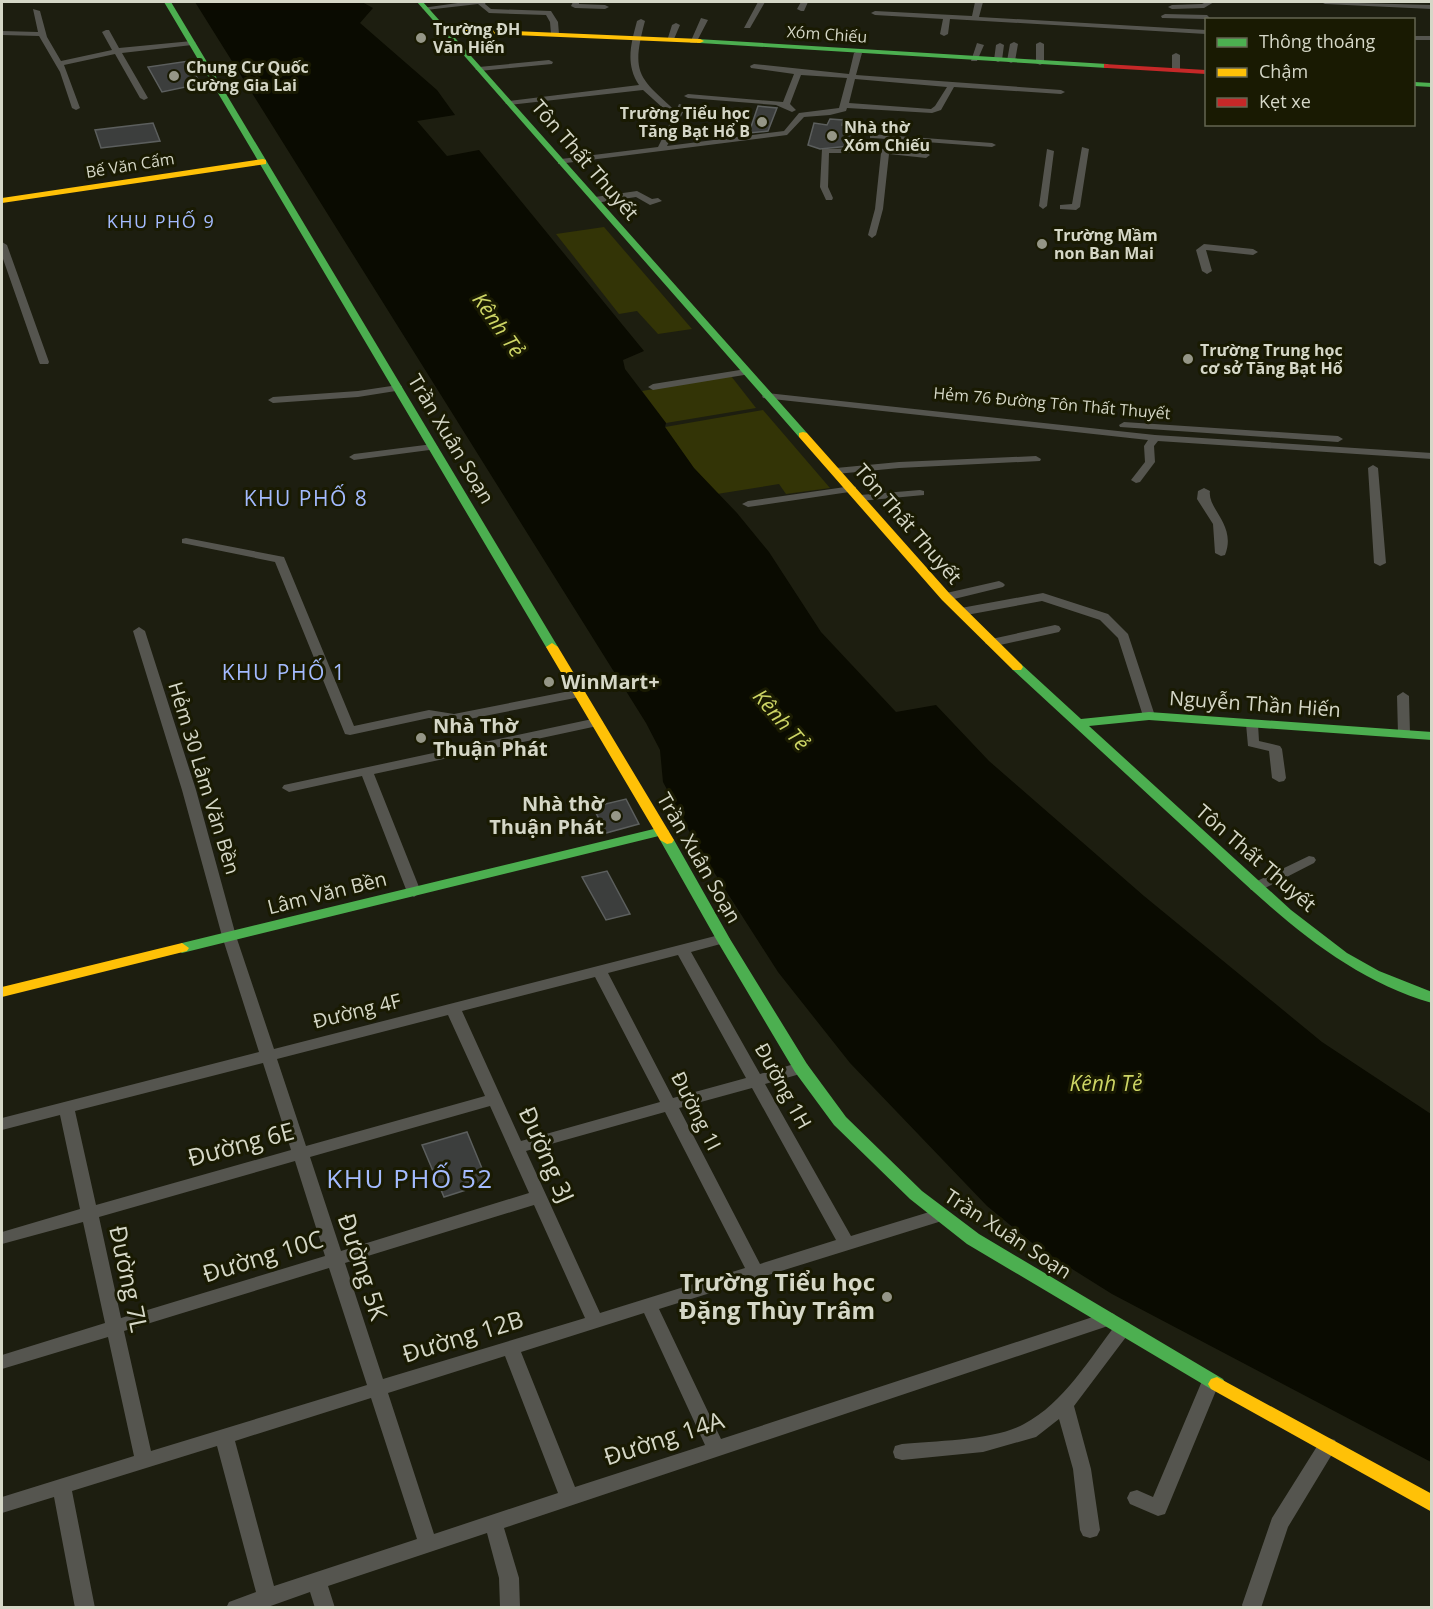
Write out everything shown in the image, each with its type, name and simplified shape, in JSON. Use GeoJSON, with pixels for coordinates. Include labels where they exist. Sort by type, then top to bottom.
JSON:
{"type":"FeatureCollection","features":[{"type":"Feature","properties":{"kind":"main road","name":"Trần Xuân Soạn"},"geometry":{"type":"LineString","coordinates":[[167,2],[662,831],[723,939],[801,1068],[840,1121],[863,1146],[939,1215],[1010,1262],[1211,1381],[1431,1504]]}},
{"type":"Feature","properties":{"kind":"main road","name":"Tôn Thất Thuyết"},"geometry":{"type":"LineString","coordinates":[[424,3],[444,30],[765,394],[856,493],[946,597],[991,643],[1256,887],[1342,956],[1374,975],[1431,998]]}},
{"type":"Feature","properties":{"kind":"main road","name":"Xóm Chiếu"},"geometry":{"type":"LineString","coordinates":[[444,30],[670,39],[1205,72]]}},
{"type":"Feature","properties":{"kind":"main road"},"geometry":{"type":"LineString","coordinates":[[1415,84],[1431,85]]}},
{"type":"Feature","properties":{"kind":"main road","name":"Bế Văn Cấm"},"geometry":{"type":"LineString","coordinates":[[2,201],[263,162]]}},
{"type":"Feature","properties":{"kind":"main road","name":"Nguyễn Thần Hiến"},"geometry":{"type":"LineString","coordinates":[[1077,723],[1149,716],[1431,736]]}},
{"type":"Feature","properties":{"kind":"main road","name":"Lâm Văn Bền"},"geometry":{"type":"LineString","coordinates":[[2,992],[662,831]]}},
{"type":"Feature","properties":{"kind":"street"},"geometry":{"type":"LineString","coordinates":[[424,3],[482,2],[481,4],[489,11],[548,13],[554,22],[555,34]]}},
{"type":"Feature","properties":{"kind":"street"},"geometry":{"type":"LineString","coordinates":[[576,2],[575,6],[580,7],[605,7]]}},
{"type":"Feature","properties":{"kind":"street"},"geometry":{"type":"LineString","coordinates":[[747,26],[761,2]]}},
{"type":"Feature","properties":{"kind":"street"},"geometry":{"type":"LineString","coordinates":[[975,19],[979,2]]}},
{"type":"Feature","properties":{"kind":"street"},"geometry":{"type":"LineString","coordinates":[[1325,2],[1431,8]]}},
{"type":"Feature","properties":{"kind":"street"},"geometry":{"type":"LineString","coordinates":[[1165,16],[1211,15],[1209,3],[1192,8],[1172,7]]}},
{"type":"Feature","properties":{"kind":"street"},"geometry":{"type":"LineString","coordinates":[[36,11],[42,34],[64,72],[76,108]]}},
{"type":"Feature","properties":{"kind":"street"},"geometry":{"type":"LineString","coordinates":[[875,13],[1205,32]]}},
{"type":"Feature","properties":{"kind":"street"},"geometry":{"type":"LineString","coordinates":[[944,34],[947,17]]}},
{"type":"Feature","properties":{"kind":"street"},"geometry":{"type":"LineString","coordinates":[[640,21],[632,60],[633,71],[645,87],[676,116]]}},
{"type":"Feature","properties":{"kind":"street"},"geometry":{"type":"LineString","coordinates":[[693,41],[705,22]]}},
{"type":"Feature","properties":{"kind":"street"},"geometry":{"type":"LineString","coordinates":[[670,39],[676,25]]}},
{"type":"Feature","properties":{"kind":"street"},"geometry":{"type":"LineString","coordinates":[[106,32],[144,98]]}},
{"type":"Feature","properties":{"kind":"street"},"geometry":{"type":"LineString","coordinates":[[2,33],[42,34]]}},
{"type":"Feature","properties":{"kind":"street"},"geometry":{"type":"LineString","coordinates":[[1415,38],[1431,38]]}},
{"type":"Feature","properties":{"kind":"street"},"geometry":{"type":"LineString","coordinates":[[58,64],[116,51],[192,43]]}},
{"type":"Feature","properties":{"kind":"street"},"geometry":{"type":"LineString","coordinates":[[1004,61],[1014,44]]}},
{"type":"Feature","properties":{"kind":"street"},"geometry":{"type":"LineString","coordinates":[[1040,44],[1040,63]]}},
{"type":"Feature","properties":{"kind":"street"},"geometry":{"type":"LineString","coordinates":[[974,59],[980,45]]}},
{"type":"Feature","properties":{"kind":"street"},"geometry":{"type":"LineString","coordinates":[[1000,45],[1004,61]]}},
{"type":"Feature","properties":{"kind":"street"},"geometry":{"type":"LineString","coordinates":[[842,108],[858,52]]}},
{"type":"Feature","properties":{"kind":"street"},"geometry":{"type":"LineString","coordinates":[[1176,55],[1176,70]]}},
{"type":"Feature","properties":{"kind":"street"},"geometry":{"type":"LineString","coordinates":[[479,69],[549,62]]}},
{"type":"Feature","properties":{"kind":"street"},"geometry":{"type":"LineString","coordinates":[[754,66],[798,72],[1061,92]]}},
{"type":"Feature","properties":{"kind":"street"},"geometry":{"type":"LineString","coordinates":[[786,105],[798,72]]}},
{"type":"Feature","properties":{"kind":"street"},"geometry":{"type":"LineString","coordinates":[[688,96],[786,105],[802,115],[842,108],[932,111],[938,108],[952,85]]}},
{"type":"Feature","properties":{"kind":"street"},"geometry":{"type":"LineString","coordinates":[[509,103],[645,87]]}},
{"type":"Feature","properties":{"kind":"street"},"geometry":{"type":"LineString","coordinates":[[662,148],[682,106]]}},
{"type":"Feature","properties":{"kind":"street"},"geometry":{"type":"LineString","coordinates":[[561,162],[783,134],[792,130],[802,115]]}},
{"type":"Feature","properties":{"kind":"street"},"geometry":{"type":"LineString","coordinates":[[871,150],[876,124]]}},
{"type":"Feature","properties":{"kind":"street"},"geometry":{"type":"LineString","coordinates":[[873,136],[992,145]]}},
{"type":"Feature","properties":{"kind":"street"},"geometry":{"type":"LineString","coordinates":[[1063,207],[1076,207],[1085,149]]}},
{"type":"Feature","properties":{"kind":"street"},"geometry":{"type":"LineString","coordinates":[[829,198],[824,187],[825,151],[871,150],[926,155]]}},
{"type":"Feature","properties":{"kind":"street"},"geometry":{"type":"LineString","coordinates":[[1043,206],[1050,151]]}},
{"type":"Feature","properties":{"kind":"street"},"geometry":{"type":"LineString","coordinates":[[872,235],[879,209],[885,152]]}},
{"type":"Feature","properties":{"kind":"street"},"geometry":{"type":"LineString","coordinates":[[595,200],[637,194],[650,201],[658,201]]}},
{"type":"Feature","properties":{"kind":"street"},"geometry":{"type":"LineString","coordinates":[[2,245],[44,362]]}},
{"type":"Feature","properties":{"kind":"street"},"geometry":{"type":"LineString","coordinates":[[1207,271],[1201,250],[1204,247],[1252,252]]}},
{"type":"Feature","properties":{"kind":"street"},"geometry":{"type":"LineString","coordinates":[[653,387],[746,372]]}},
{"type":"Feature","properties":{"kind":"street"},"geometry":{"type":"LineString","coordinates":[[273,400],[358,394],[398,388]]}},
{"type":"Feature","properties":{"kind":"street"},"geometry":{"type":"LineString","coordinates":[[765,394],[1155,438],[1431,456]]}},
{"type":"Feature","properties":{"kind":"street","name":"Hẻm 76 Đường Tôn Thất Thuyết"},"geometry":{"type":"LineString","coordinates":[[765,394],[1156,428],[1338,439]]}},
{"type":"Feature","properties":{"kind":"street"},"geometry":{"type":"LineString","coordinates":[[1136,480],[1150,462],[1149,446],[1155,438]]}},
{"type":"Feature","properties":{"kind":"street"},"geometry":{"type":"LineString","coordinates":[[354,457],[433,447]]}},
{"type":"Feature","properties":{"kind":"street"},"geometry":{"type":"LineString","coordinates":[[836,471],[899,465],[1036,459]]}},
{"type":"Feature","properties":{"kind":"street"},"geometry":{"type":"LineString","coordinates":[[1373,468],[1380,563]]}},
{"type":"Feature","properties":{"kind":"street"},"geometry":{"type":"LineString","coordinates":[[1204,491],[1203,499],[1216,515],[1223,534],[1221,553]]}},
{"type":"Feature","properties":{"kind":"street"},"geometry":{"type":"LineString","coordinates":[[748,504],[856,493],[920,493]]}},
{"type":"Feature","properties":{"kind":"street"},"geometry":{"type":"LineString","coordinates":[[186,541],[280,559],[350,731],[429,714],[454,718],[580,693]]}},
{"type":"Feature","properties":{"kind":"street"},"geometry":{"type":"LineString","coordinates":[[946,597],[999,585]]}},
{"type":"Feature","properties":{"kind":"street"},"geometry":{"type":"LineString","coordinates":[[961,612],[1043,597],[1104,617],[1124,637],[1149,716]]}},
{"type":"Feature","properties":{"kind":"street"},"geometry":{"type":"LineString","coordinates":[[991,643],[1055,629]]}},
{"type":"Feature","properties":{"kind":"street","name":"Hẻm 30 Lâm Văn Bền"},"geometry":{"type":"LineString","coordinates":[[139,631],[189,790],[229,936]]}},
{"type":"Feature","properties":{"kind":"street"},"geometry":{"type":"LineString","coordinates":[[1403,696],[1404,734]]}},
{"type":"Feature","properties":{"kind":"street"},"geometry":{"type":"LineString","coordinates":[[289,788],[597,722]]}},
{"type":"Feature","properties":{"kind":"street"},"geometry":{"type":"LineString","coordinates":[[1252,724],[1253,744],[1275,749],[1279,778]]}},
{"type":"Feature","properties":{"kind":"street"},"geometry":{"type":"LineString","coordinates":[[366,770],[414,892]]}},
{"type":"Feature","properties":{"kind":"street"},"geometry":{"type":"LineString","coordinates":[[1256,887],[1309,860]]}},
{"type":"Feature","properties":{"kind":"street","name":"Đường 5K"},"geometry":{"type":"LineString","coordinates":[[229,936],[428,1544]]}},
{"type":"Feature","properties":{"kind":"street","name":"Đường 4F"},"geometry":{"type":"LineString","coordinates":[[2,1124],[723,939]]}},
{"type":"Feature","properties":{"kind":"street","name":"Đường 1H"},"geometry":{"type":"LineString","coordinates":[[682,949],[847,1244]]}},
{"type":"Feature","properties":{"kind":"street","name":"Đường 1I"},"geometry":{"type":"LineString","coordinates":[[599,970],[756,1272]]}},
{"type":"Feature","properties":{"kind":"street","name":"Đường 3J"},"geometry":{"type":"LineString","coordinates":[[453,1008],[595,1321]]}},
{"type":"Feature","properties":{"kind":"street"},"geometry":{"type":"LineString","coordinates":[[516,1148],[801,1068]]}},
{"type":"Feature","properties":{"kind":"street","name":"Đường 6E"},"geometry":{"type":"LineString","coordinates":[[2,1238],[494,1099]]}},
{"type":"Feature","properties":{"kind":"street","name":"Đường 7L"},"geometry":{"type":"LineString","coordinates":[[66,1107],[144,1461]]}},
{"type":"Feature","properties":{"kind":"street","name":"Đường 10C"},"geometry":{"type":"LineString","coordinates":[[2,1362],[538,1197]]}},
{"type":"Feature","properties":{"kind":"street","name":"Đường 12B"},"geometry":{"type":"LineString","coordinates":[[2,1505],[939,1215]]}},
{"type":"Feature","properties":{"kind":"street"},"geometry":{"type":"LineString","coordinates":[[649,1305],[716,1448]]}},
{"type":"Feature","properties":{"kind":"street"},"geometry":{"type":"LineString","coordinates":[[902,1452],[983,1444],[1029,1431],[1064,1405],[1116,1323]]}},
{"type":"Feature","properties":{"kind":"street","name":"Đường 14A"},"geometry":{"type":"LineString","coordinates":[[236,1608],[716,1448],[1116,1323]]}},
{"type":"Feature","properties":{"kind":"street"},"geometry":{"type":"LineString","coordinates":[[511,1348],[569,1497]]}},
{"type":"Feature","properties":{"kind":"street"},"geometry":{"type":"LineString","coordinates":[[1137,1498],[1158,1508],[1211,1381]]}},
{"type":"Feature","properties":{"kind":"street"},"geometry":{"type":"LineString","coordinates":[[1064,1405],[1082,1469],[1090,1530]]}},
{"type":"Feature","properties":{"kind":"street"},"geometry":{"type":"LineString","coordinates":[[224,1436],[267,1597]]}},
{"type":"Feature","properties":{"kind":"street"},"geometry":{"type":"LineString","coordinates":[[1252,1605],[1279,1524],[1328,1446]]}},
{"type":"Feature","properties":{"kind":"street"},"geometry":{"type":"LineString","coordinates":[[62,1486],[85,1608]]}},
{"type":"Feature","properties":{"kind":"street"},"geometry":{"type":"LineString","coordinates":[[493,1522],[509,1578],[510,1607]]}},
{"type":"Feature","properties":{"kind":"street"},"geometry":{"type":"LineString","coordinates":[[316,1581],[325,1608]]}},
{"type":"Feature","properties":{"kind":"shaded area"},"geometry":{"type":"Polygon","coordinates":[[[604,227],[692,329],[658,334],[637,311],[619,314],[556,234],[604,227]]]}},
{"type":"Feature","properties":{"kind":"shaded area"},"geometry":{"type":"Polygon","coordinates":[[[731,376],[756,408],[666,423],[642,391],[731,376]]]}},
{"type":"Feature","properties":{"kind":"shaded area"},"geometry":{"type":"Polygon","coordinates":[[[763,410],[830,488],[786,494],[779,484],[717,494],[693,467],[665,427],[763,410]]]}},
{"type":"Feature","properties":{"kind":"water","name":"Kênh Tẻ"},"geometry":{"type":"Polygon","coordinates":[[[195,2],[362,2],[373,8],[360,23],[437,90],[455,115],[417,121],[447,156],[479,150],[644,351],[623,360],[625,369],[666,423],[665,427],[694,468],[737,513],[769,552],[821,632],[896,712],[936,705],[989,761],[1144,896],[1322,1042],[1431,1114],[1431,1462],[1112,1294],[1037,1247],[987,1206],[850,1063],[778,972],[696,844],[663,782],[660,750],[646,723],[195,2]]]}},
{"type":"Feature","properties":{"kind":"building","name":"Chung Cư Quốc Cường Gia Lai"},"geometry":{"type":"Polygon","coordinates":[[[189,61],[200,84],[162,92],[148,67],[189,61]]]}},
{"type":"Feature","properties":{"kind":"building","name":"Trường Tiểu học Tăng Bạt Hổ B"},"geometry":{"type":"Polygon","coordinates":[[[758,106],[777,108],[768,131],[749,133],[758,106]]]}},
{"type":"Feature","properties":{"kind":"building","name":"Nhà thờ Xóm Chiếu"},"geometry":{"type":"Polygon","coordinates":[[[830,119],[843,120],[842,125],[855,126],[850,146],[820,149],[808,145],[814,123],[827,125],[830,119]]]}},
{"type":"Feature","properties":{"kind":"building"},"geometry":{"type":"Polygon","coordinates":[[[153,123],[160,141],[101,148],[95,130],[153,123]]]}},
{"type":"Feature","properties":{"kind":"building","name":"Nhà thờ Thuận Phát"},"geometry":{"type":"Polygon","coordinates":[[[626,799],[639,824],[606,833],[593,807],[626,799]]]}},
{"type":"Feature","properties":{"kind":"building"},"geometry":{"type":"Polygon","coordinates":[[[607,871],[630,914],[606,920],[582,877],[607,871]]]}},
{"type":"Feature","properties":{"kind":"building"},"geometry":{"type":"Polygon","coordinates":[[[467,1132],[488,1183],[444,1197],[422,1145],[467,1132]]]}},
{"type":"Feature","properties":{"kind":"traffic: fast"},"geometry":{"type":"LineString","coordinates":[[167,2],[552,647]]}},
{"type":"Feature","properties":{"kind":"traffic: fast"},"geometry":{"type":"LineString","coordinates":[[420,2],[803,435]]}},
{"type":"Feature","properties":{"kind":"traffic: fast"},"geometry":{"type":"LineString","coordinates":[[700,41],[1107,66]]}},
{"type":"Feature","properties":{"kind":"traffic: fast"},"geometry":{"type":"LineString","coordinates":[[1415,84],[1432,85]]}},
{"type":"Feature","properties":{"kind":"traffic: fast"},"geometry":{"type":"LineString","coordinates":[[1017,667],[1286,913],[1342,956],[1374,975],[1432,998]]}},
{"type":"Feature","properties":{"kind":"traffic: fast"},"geometry":{"type":"LineString","coordinates":[[1077,723],[1149,716],[1432,736]]}},
{"type":"Feature","properties":{"kind":"traffic: fast"},"geometry":{"type":"LineString","coordinates":[[182,948],[662,831]]}},
{"type":"Feature","properties":{"kind":"traffic: fast"},"geometry":{"type":"LineString","coordinates":[[667,840],[723,939],[801,1068],[840,1121],[916,1195],[973,1239],[1217,1384]]}},
{"type":"Feature","properties":{"kind":"traffic: slow"},"geometry":{"type":"LineString","coordinates":[[444,30],[700,41]]}},
{"type":"Feature","properties":{"kind":"traffic: slow"},"geometry":{"type":"LineString","coordinates":[[2,201],[263,162]]}},
{"type":"Feature","properties":{"kind":"traffic: slow"},"geometry":{"type":"LineString","coordinates":[[803,435],[946,597],[1017,667]]}},
{"type":"Feature","properties":{"kind":"traffic: slow"},"geometry":{"type":"LineString","coordinates":[[552,647],[667,840]]}},
{"type":"Feature","properties":{"kind":"traffic: slow"},"geometry":{"type":"LineString","coordinates":[[2,992],[182,948]]}},
{"type":"Feature","properties":{"kind":"traffic: slow"},"geometry":{"type":"LineString","coordinates":[[1217,1384],[1432,1504]]}},
{"type":"Feature","properties":{"kind":"traffic: jam"},"geometry":{"type":"LineString","coordinates":[[1107,66],[1205,72]]}},
{"type":"Feature","properties":{"kind":"place","name":"Trường ĐH Văn Hiến"},"geometry":{"type":"Point","coordinates":[421,38]}},
{"type":"Feature","properties":{"kind":"place","name":"Chung Cư Quốc Cường Gia Lai"},"geometry":{"type":"Point","coordinates":[174,76]}},
{"type":"Feature","properties":{"kind":"place","name":"Trường Tiểu học Tăng Bạt Hổ B"},"geometry":{"type":"Point","coordinates":[762,122]}},
{"type":"Feature","properties":{"kind":"place","name":"Nhà thờ Xóm Chiếu"},"geometry":{"type":"Point","coordinates":[832,136]}},
{"type":"Feature","properties":{"kind":"place","name":"Trường Mầm non Ban Mai"},"geometry":{"type":"Point","coordinates":[1042,244]}},
{"type":"Feature","properties":{"kind":"place","name":"Trường Trung học cơ sở Tăng Bạt Hổ"},"geometry":{"type":"Point","coordinates":[1188,359]}},
{"type":"Feature","properties":{"kind":"place","name":"WinMart+"},"geometry":{"type":"Point","coordinates":[549,682]}},
{"type":"Feature","properties":{"kind":"place","name":"Nhà Thờ Thuận Phát"},"geometry":{"type":"Point","coordinates":[421,738]}},
{"type":"Feature","properties":{"kind":"place","name":"Nhà thờ Thuận Phát"},"geometry":{"type":"Point","coordinates":[616,816]}},
{"type":"Feature","properties":{"kind":"place","name":"Trường Tiểu học Đặng Thùy Trâm"},"geometry":{"type":"Point","coordinates":[887,1297]}},
{"type":"Feature","properties":{"kind":"district","name":"KHU PHỐ 9"},"geometry":{"type":"Point","coordinates":[161,222]}},
{"type":"Feature","properties":{"kind":"district","name":"KHU PHỐ 8"},"geometry":{"type":"Point","coordinates":[306,499]}},
{"type":"Feature","properties":{"kind":"district","name":"KHU PHỐ 1"},"geometry":{"type":"Point","coordinates":[284,673]}},
{"type":"Feature","properties":{"kind":"district","name":"KHU PHỐ 52"},"geometry":{"type":"Point","coordinates":[410,1179]}}]}
